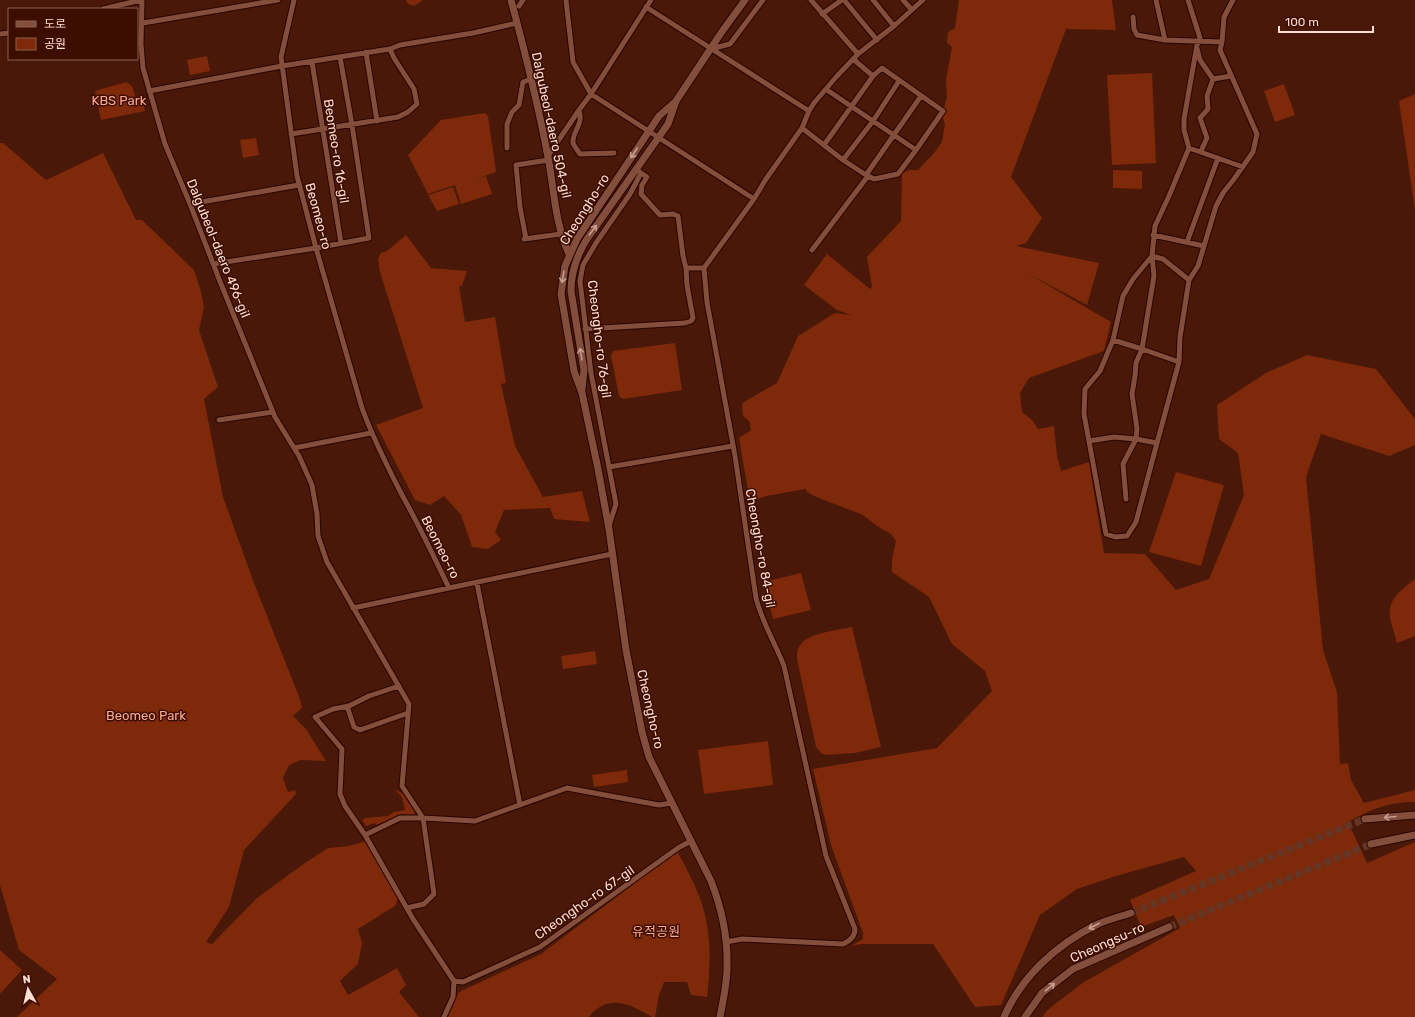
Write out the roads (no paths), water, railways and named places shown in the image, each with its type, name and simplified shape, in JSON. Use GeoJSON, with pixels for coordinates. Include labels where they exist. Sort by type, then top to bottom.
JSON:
{"type":"FeatureCollection","features":[{"type":"Feature","properties":{"kind":"main road","name":"Dalgubeol-daero 504-gil"},"geometry":{"type":"LineString","coordinates":[[510,0],[531,79],[549,158],[561,234],[569,254]]}},
{"type":"Feature","properties":{"kind":"main road","name":"Cheongho-ro"},"geometry":{"type":"LineString","coordinates":[[582,393],[584,370],[572,291],[573,275],[577,257],[587,239],[639,171],[668,124],[676,101],[710,49],[745,0]]}},
{"type":"Feature","properties":{"kind":"main road","name":"Cheongho-ro"},"geometry":{"type":"LineString","coordinates":[[676,101],[658,116],[581,231],[569,254],[565,266],[561,294],[574,371],[582,393],[609,529],[626,650],[642,732],[649,757],[711,881],[718,900],[726,942],[728,970],[720,1017]]}},
{"type":"Feature","properties":{"kind":"main road"},"geometry":{"type":"LineString","coordinates":[[1365,819],[1415,815]]}},
{"type":"Feature","properties":{"kind":"main road"},"geometry":{"type":"LineString","coordinates":[[1371,844],[1415,835]]}},
{"type":"Feature","properties":{"kind":"main road","name":"Cheongsu-ro"},"geometry":{"type":"LineString","coordinates":[[1004,1017],[1021,986],[1057,949],[1097,924],[1131,913]]}},
{"type":"Feature","properties":{"kind":"main road","name":"Cheongsu-ro"},"geometry":{"type":"LineString","coordinates":[[1025,1017],[1042,993],[1073,969],[1169,927]]}},
{"type":"Feature","properties":{"kind":"street","name":"Dalgubeol-daero 496-gil"},"geometry":{"type":"LineString","coordinates":[[108,8],[142,0],[143,23],[141,44],[143,68],[165,144],[273,412],[300,456],[312,485],[317,514],[318,536],[327,562],[409,704],[402,786],[423,818]]}},
{"type":"Feature","properties":{"kind":"street"},"geometry":{"type":"LineString","coordinates":[[143,23],[278,0]]}},
{"type":"Feature","properties":{"kind":"street","name":"Beomeo-ro"},"geometry":{"type":"LineString","coordinates":[[293,0],[280,57],[299,185],[362,408],[371,433],[449,588],[612,554]]}},
{"type":"Feature","properties":{"kind":"street"},"geometry":{"type":"LineString","coordinates":[[519,6],[523,0]]}},
{"type":"Feature","properties":{"kind":"street"},"geometry":{"type":"LineString","coordinates":[[566,0],[573,62],[591,94],[754,200]]}},
{"type":"Feature","properties":{"kind":"street"},"geometry":{"type":"LineString","coordinates":[[561,234],[525,239],[516,165],[549,158],[651,0]]}},
{"type":"Feature","properties":{"kind":"street"},"geometry":{"type":"LineString","coordinates":[[710,49],[730,44],[763,0]]}},
{"type":"Feature","properties":{"kind":"street"},"geometry":{"type":"LineString","coordinates":[[811,0],[858,54]]}},
{"type":"Feature","properties":{"kind":"street"},"geometry":{"type":"LineString","coordinates":[[822,14],[843,0],[877,40]]}},
{"type":"Feature","properties":{"kind":"street"},"geometry":{"type":"LineString","coordinates":[[873,0],[894,26]]}},
{"type":"Feature","properties":{"kind":"street"},"geometry":{"type":"LineString","coordinates":[[903,0],[912,10]]}},
{"type":"Feature","properties":{"kind":"street"},"geometry":{"type":"LineString","coordinates":[[686,268],[704,268],[754,200],[766,178],[802,128],[809,111],[837,76],[858,54],[894,26],[922,0]]}},
{"type":"Feature","properties":{"kind":"street"},"geometry":{"type":"LineString","coordinates":[[1156,0],[1165,40]]}},
{"type":"Feature","properties":{"kind":"street"},"geometry":{"type":"LineString","coordinates":[[1126,499],[1123,464],[1136,438],[1137,429],[1132,394],[1136,363],[1142,349],[1154,276],[1152,256],[1155,226],[1169,196],[1188,148],[1184,130],[1184,118],[1198,41],[1200,38],[1188,0]]}},
{"type":"Feature","properties":{"kind":"street"},"geometry":{"type":"LineString","coordinates":[[1152,256],[1133,279],[1123,296],[1113,340],[1100,371],[1085,389],[1084,414],[1106,534],[1115,537],[1127,536],[1136,522],[1179,362],[1180,337],[1189,280],[1198,266],[1216,206],[1223,193],[1253,152],[1257,134],[1220,50],[1224,17],[1233,0]]}},
{"type":"Feature","properties":{"kind":"street"},"geometry":{"type":"LineString","coordinates":[[646,7],[809,111]]}},
{"type":"Feature","properties":{"kind":"street"},"geometry":{"type":"LineString","coordinates":[[1133,17],[1134,29],[1137,35],[1165,40],[1222,42]]}},
{"type":"Feature","properties":{"kind":"street"},"geometry":{"type":"LineString","coordinates":[[149,91],[282,66],[390,49],[400,45],[473,33],[517,23]]}},
{"type":"Feature","properties":{"kind":"street"},"geometry":{"type":"LineString","coordinates":[[1197,47],[1200,60],[1213,80]]}},
{"type":"Feature","properties":{"kind":"street"},"geometry":{"type":"LineString","coordinates":[[291,134],[377,121],[398,117],[408,112],[416,104],[414,89],[394,58],[390,49]]}},
{"type":"Feature","properties":{"kind":"street"},"geometry":{"type":"LineString","coordinates":[[366,52],[377,121]]}},
{"type":"Feature","properties":{"kind":"street","name":"Beomeo-ro 16-gil"},"geometry":{"type":"LineString","coordinates":[[312,62],[341,243],[369,238],[340,57]]}},
{"type":"Feature","properties":{"kind":"street"},"geometry":{"type":"LineString","coordinates":[[853,59],[873,76]]}},
{"type":"Feature","properties":{"kind":"street"},"geometry":{"type":"LineString","coordinates":[[802,128],[843,160],[874,179],[898,174],[943,111],[882,68],[873,76],[851,105],[824,145]]}},
{"type":"Feature","properties":{"kind":"street"},"geometry":{"type":"LineString","coordinates":[[1213,80],[1231,76]]}},
{"type":"Feature","properties":{"kind":"street"},"geometry":{"type":"LineString","coordinates":[[507,148],[507,124],[512,112],[519,105],[523,82],[531,79]]}},
{"type":"Feature","properties":{"kind":"street"},"geometry":{"type":"LineString","coordinates":[[1201,151],[1207,138],[1200,118],[1208,109],[1207,96],[1213,80]]}},
{"type":"Feature","properties":{"kind":"street"},"geometry":{"type":"LineString","coordinates":[[843,160],[873,121],[899,81]]}},
{"type":"Feature","properties":{"kind":"street"},"geometry":{"type":"LineString","coordinates":[[827,90],[916,150]]}},
{"type":"Feature","properties":{"kind":"street"},"geometry":{"type":"LineString","coordinates":[[812,250],[867,176],[921,96]]}},
{"type":"Feature","properties":{"kind":"street"},"geometry":{"type":"LineString","coordinates":[[579,110],[581,117],[573,143],[580,154],[614,153]]}},
{"type":"Feature","properties":{"kind":"street"},"geometry":{"type":"LineString","coordinates":[[1188,148],[1201,151],[1243,167]]}},
{"type":"Feature","properties":{"kind":"street"},"geometry":{"type":"LineString","coordinates":[[1187,242],[1218,158]]}},
{"type":"Feature","properties":{"kind":"street"},"geometry":{"type":"LineString","coordinates":[[585,329],[685,323],[691,321],[693,318],[678,216],[673,214],[660,215],[641,194],[642,185],[647,177],[639,171]]}},
{"type":"Feature","properties":{"kind":"street","name":"Cheongho-ro 76-gil"},"geometry":{"type":"LineString","coordinates":[[609,529],[616,504],[591,373],[580,281],[583,265],[596,242],[630,194],[639,171]]}},
{"type":"Feature","properties":{"kind":"street"},"geometry":{"type":"LineString","coordinates":[[190,204],[299,185]]}},
{"type":"Feature","properties":{"kind":"street"},"geometry":{"type":"LineString","coordinates":[[1154,235],[1204,246]]}},
{"type":"Feature","properties":{"kind":"street"},"geometry":{"type":"LineString","coordinates":[[213,264],[341,243]]}},
{"type":"Feature","properties":{"kind":"street"},"geometry":{"type":"LineString","coordinates":[[1152,256],[1163,259],[1189,280]]}},
{"type":"Feature","properties":{"kind":"street","name":"Cheongho-ro 84-gil"},"geometry":{"type":"LineString","coordinates":[[704,268],[709,309],[733,446],[756,598],[760,612],[776,644],[784,666],[826,856],[853,923],[855,933],[853,938],[843,944],[742,939],[726,942]]}},
{"type":"Feature","properties":{"kind":"street"},"geometry":{"type":"LineString","coordinates":[[1113,340],[1179,362]]}},
{"type":"Feature","properties":{"kind":"street"},"geometry":{"type":"LineString","coordinates":[[219,420],[273,412]]}},
{"type":"Feature","properties":{"kind":"street"},"geometry":{"type":"LineString","coordinates":[[294,448],[371,433]]}},
{"type":"Feature","properties":{"kind":"street"},"geometry":{"type":"LineString","coordinates":[[1089,441],[1114,437],[1136,438],[1157,443]]}},
{"type":"Feature","properties":{"kind":"street"},"geometry":{"type":"LineString","coordinates":[[609,467],[733,446]]}},
{"type":"Feature","properties":{"kind":"street"},"geometry":{"type":"LineString","coordinates":[[477,583],[520,805]]}},
{"type":"Feature","properties":{"kind":"street"},"geometry":{"type":"LineString","coordinates":[[354,608],[449,588]]}},
{"type":"Feature","properties":{"kind":"street"},"geometry":{"type":"LineString","coordinates":[[399,686],[369,696],[347,706],[333,709],[315,717],[342,749],[340,794],[345,806],[365,835],[413,919],[454,981],[453,997],[444,1017]]}},
{"type":"Feature","properties":{"kind":"street"},"geometry":{"type":"LineString","coordinates":[[347,706],[354,727],[360,730],[408,714]]}},
{"type":"Feature","properties":{"kind":"street"},"geometry":{"type":"LineString","coordinates":[[365,835],[400,818],[423,818],[475,822],[567,788],[659,805],[672,803]]}},
{"type":"Feature","properties":{"kind":"street"},"geometry":{"type":"LineString","coordinates":[[407,908],[424,904],[434,894],[423,818]]}},
{"type":"Feature","properties":{"kind":"street","name":"Cheongho-ro 67-gil"},"geometry":{"type":"LineString","coordinates":[[454,981],[463,982],[540,947],[678,848],[691,841]]}},
{"type":"Feature","properties":{"kind":"tunnel"},"geometry":{"type":"LineString","coordinates":[[1131,913],[1365,819]]}},
{"type":"Feature","properties":{"kind":"tunnel"},"geometry":{"type":"LineString","coordinates":[[1169,927],[1371,844]]}},
{"type":"Feature","properties":{"kind":"park label","name":"KBS Park"},"geometry":{"type":"Point","coordinates":[119,100]}},
{"type":"Feature","properties":{"kind":"park label","name":"Beomeo Park"},"geometry":{"type":"Point","coordinates":[146,715]}},
{"type":"Feature","properties":{"kind":"park label","name":"유적공원"},"geometry":{"type":"Point","coordinates":[656,931]}}]}
